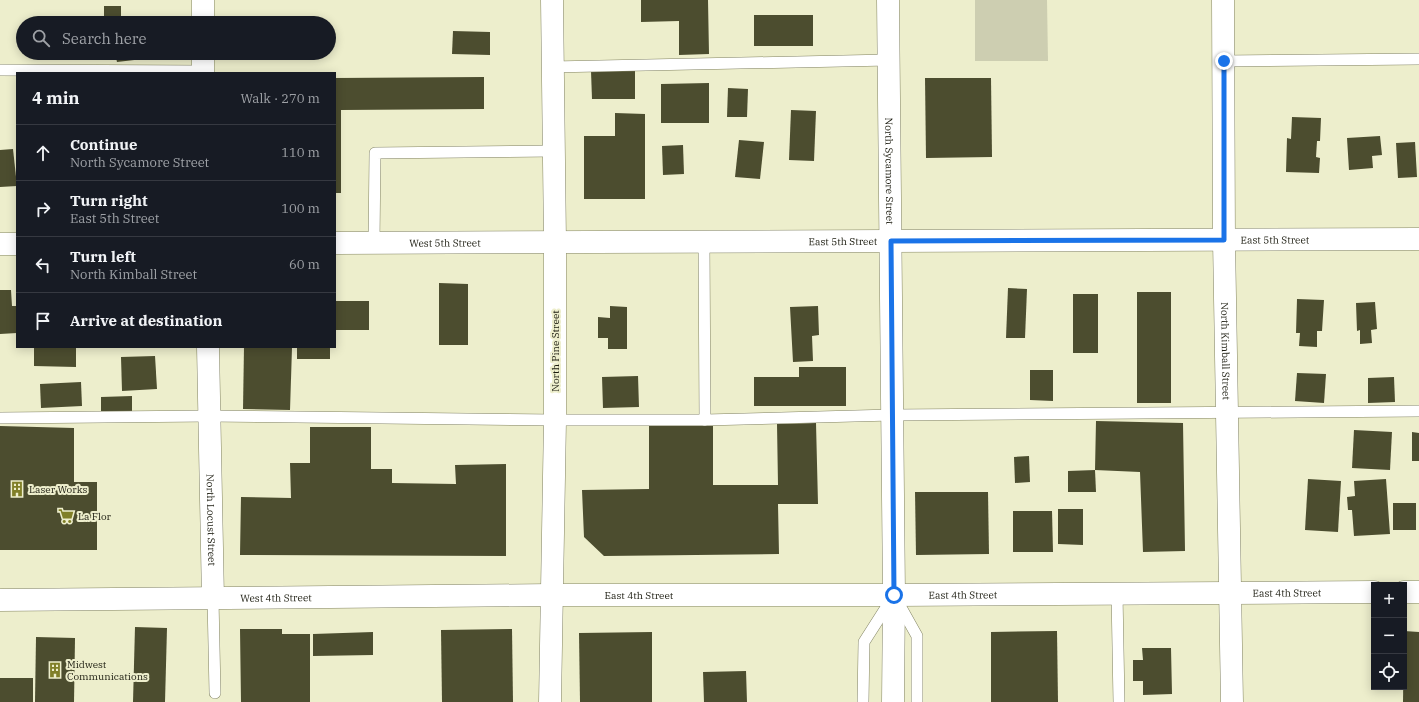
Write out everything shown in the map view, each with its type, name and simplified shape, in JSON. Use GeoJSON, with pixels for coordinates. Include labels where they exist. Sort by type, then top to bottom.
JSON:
{"type":"FeatureCollection","features":[{"type":"Feature","properties":{"kind":"street"},"geometry":{"type":"LineString","coordinates":[[203,0],[203,16]]}},
{"type":"Feature","properties":{"kind":"street","name":"North Pine Street"},"geometry":{"type":"LineString","coordinates":[[550,702],[555,420],[555,242],[552,0]]}},
{"type":"Feature","properties":{"kind":"street","name":"North Sycamore Street"},"geometry":{"type":"LineString","coordinates":[[888,0],[894,595],[893,702]]}},
{"type":"Feature","properties":{"kind":"street","name":"North Kimball Street"},"geometry":{"type":"LineString","coordinates":[[1223,0],[1224,240],[1232,702]]}},
{"type":"Feature","properties":{"kind":"street","name":"East 5th Street"},"geometry":{"type":"LineString","coordinates":[[555,242],[1419,239]]}},
{"type":"Feature","properties":{"kind":"street","name":"West 5th Street"},"geometry":{"type":"LineString","coordinates":[[336,243],[555,242]]}},
{"type":"Feature","properties":{"kind":"street"},"geometry":{"type":"LineString","coordinates":[[0,244],[16,244]]}},
{"type":"Feature","properties":{"kind":"street","name":"North Locust Street"},"geometry":{"type":"LineString","coordinates":[[208,348],[213,599]]}},
{"type":"Feature","properties":{"kind":"street","name":"East 4th Street"},"geometry":{"type":"LineString","coordinates":[[552,595],[894,595],[1371,592]]}},
{"type":"Feature","properties":{"kind":"street"},"geometry":{"type":"LineString","coordinates":[[1407,592],[1419,592]]}},
{"type":"Feature","properties":{"kind":"street","name":"West 4th Street"},"geometry":{"type":"LineString","coordinates":[[0,600],[552,595]]}},
{"type":"Feature","properties":{"kind":"lane"},"geometry":{"type":"LineString","coordinates":[[1224,61],[1419,59]]}},
{"type":"Feature","properties":{"kind":"lane"},"geometry":{"type":"LineString","coordinates":[[552,67],[888,60]]}},
{"type":"Feature","properties":{"kind":"lane"},"geometry":{"type":"LineString","coordinates":[[0,70],[203,66]]}},
{"type":"Feature","properties":{"kind":"lane"},"geometry":{"type":"LineString","coordinates":[[374,243],[375,153],[554,151]]}},
{"type":"Feature","properties":{"kind":"lane"},"geometry":{"type":"LineString","coordinates":[[704,242],[705,420]]}},
{"type":"Feature","properties":{"kind":"lane"},"geometry":{"type":"LineString","coordinates":[[0,418],[209,416],[555,420],[705,420],[892,415],[1419,411]]}},
{"type":"Feature","properties":{"kind":"lane"},"geometry":{"type":"LineString","coordinates":[[1118,594],[1118,702]]}},
{"type":"Feature","properties":{"kind":"lane"},"geometry":{"type":"LineString","coordinates":[[863,702],[864,642],[894,595],[916,636],[917,702]]}},
{"type":"Feature","properties":{"kind":"lane","name":"North Locust Street"},"geometry":{"type":"LineString","coordinates":[[213,599],[215,693]]}},
{"type":"Feature","properties":{"kind":"green space"},"geometry":{"type":"Polygon","coordinates":[[[975,0],[1047,0],[1048,61],[975,61],[975,0]]]}},
{"type":"Feature","properties":{"kind":"building"},"geometry":{"type":"Polygon","coordinates":[[[641,0],[708,0],[709,54],[679,55],[679,21],[641,22],[641,0]]]}},
{"type":"Feature","properties":{"kind":"building"},"geometry":{"type":"Polygon","coordinates":[[[104,6],[121,6],[121,16],[104,16],[104,6]]]}},
{"type":"Feature","properties":{"kind":"building"},"geometry":{"type":"Polygon","coordinates":[[[754,15],[813,15],[813,46],[754,46],[754,15]]]}},
{"type":"Feature","properties":{"kind":"building"},"geometry":{"type":"Polygon","coordinates":[[[453,31],[490,32],[490,55],[452,54],[453,31]]]}},
{"type":"Feature","properties":{"kind":"building"},"geometry":{"type":"Polygon","coordinates":[[[117,60],[134,60],[117,62],[117,60]]]}},
{"type":"Feature","properties":{"kind":"building"},"geometry":{"type":"Polygon","coordinates":[[[591,71],[635,71],[635,99],[592,99],[591,71]]]}},
{"type":"Feature","properties":{"kind":"building"},"geometry":{"type":"Polygon","coordinates":[[[484,77],[484,109],[341,110],[341,193],[336,193],[336,78],[484,77]]]}},
{"type":"Feature","properties":{"kind":"building"},"geometry":{"type":"Polygon","coordinates":[[[925,78],[991,78],[992,157],[926,158],[925,78]]]}},
{"type":"Feature","properties":{"kind":"building"},"geometry":{"type":"Polygon","coordinates":[[[709,83],[709,123],[661,123],[661,84],[709,83]]]}},
{"type":"Feature","properties":{"kind":"building"},"geometry":{"type":"Polygon","coordinates":[[[728,88],[748,89],[747,117],[727,117],[728,88]]]}},
{"type":"Feature","properties":{"kind":"building"},"geometry":{"type":"Polygon","coordinates":[[[791,110],[816,111],[814,161],[789,160],[791,110]]]}},
{"type":"Feature","properties":{"kind":"building"},"geometry":{"type":"Polygon","coordinates":[[[615,113],[645,114],[645,199],[584,199],[584,136],[615,136],[615,113]]]}},
{"type":"Feature","properties":{"kind":"building"},"geometry":{"type":"Polygon","coordinates":[[[1292,117],[1321,118],[1320,141],[1317,141],[1316,157],[1320,158],[1319,173],[1286,172],[1287,138],[1291,139],[1292,117]]]}},
{"type":"Feature","properties":{"kind":"building"},"geometry":{"type":"Polygon","coordinates":[[[1380,136],[1382,155],[1372,156],[1373,168],[1349,170],[1347,138],[1380,136]]]}},
{"type":"Feature","properties":{"kind":"building"},"geometry":{"type":"Polygon","coordinates":[[[739,140],[764,142],[760,179],[735,177],[739,140]]]}},
{"type":"Feature","properties":{"kind":"building"},"geometry":{"type":"Polygon","coordinates":[[[1415,142],[1417,177],[1398,178],[1396,143],[1415,142]]]}},
{"type":"Feature","properties":{"kind":"building"},"geometry":{"type":"Polygon","coordinates":[[[683,145],[684,174],[663,175],[662,146],[683,145]]]}},
{"type":"Feature","properties":{"kind":"building"},"geometry":{"type":"Polygon","coordinates":[[[13,149],[16,186],[0,187],[0,150],[13,149]]]}},
{"type":"Feature","properties":{"kind":"building"},"geometry":{"type":"Polygon","coordinates":[[[439,283],[468,284],[468,345],[439,345],[439,283]]]}},
{"type":"Feature","properties":{"kind":"building"},"geometry":{"type":"Polygon","coordinates":[[[1008,288],[1027,289],[1025,338],[1006,338],[1008,288]]]}},
{"type":"Feature","properties":{"kind":"building"},"geometry":{"type":"Polygon","coordinates":[[[0,290],[11,290],[12,306],[16,306],[16,333],[0,334],[0,290]]]}},
{"type":"Feature","properties":{"kind":"building"},"geometry":{"type":"Polygon","coordinates":[[[1137,292],[1171,292],[1171,403],[1137,403],[1137,292]]]}},
{"type":"Feature","properties":{"kind":"building"},"geometry":{"type":"Polygon","coordinates":[[[1073,294],[1098,294],[1098,353],[1073,353],[1073,294]]]}},
{"type":"Feature","properties":{"kind":"building"},"geometry":{"type":"Polygon","coordinates":[[[1297,299],[1324,300],[1322,331],[1317,331],[1317,347],[1299,346],[1300,333],[1296,333],[1297,299]]]}},
{"type":"Feature","properties":{"kind":"building"},"geometry":{"type":"Polygon","coordinates":[[[336,301],[369,301],[369,330],[336,330],[336,301]]]}},
{"type":"Feature","properties":{"kind":"building"},"geometry":{"type":"Polygon","coordinates":[[[1375,302],[1377,329],[1371,330],[1372,343],[1360,344],[1360,330],[1357,331],[1356,303],[1375,302]]]}},
{"type":"Feature","properties":{"kind":"building"},"geometry":{"type":"Polygon","coordinates":[[[610,306],[627,307],[627,349],[608,349],[608,338],[598,338],[598,317],[610,318],[610,306]]]}},
{"type":"Feature","properties":{"kind":"building"},"geometry":{"type":"Polygon","coordinates":[[[818,306],[819,335],[812,336],[813,361],[793,362],[790,307],[818,306]]]}},
{"type":"Feature","properties":{"kind":"building"},"geometry":{"type":"Polygon","coordinates":[[[34,348],[76,348],[76,367],[34,366],[34,348]]]}},
{"type":"Feature","properties":{"kind":"building"},"geometry":{"type":"Polygon","coordinates":[[[244,348],[292,348],[290,410],[243,409],[244,348]]]}},
{"type":"Feature","properties":{"kind":"building"},"geometry":{"type":"Polygon","coordinates":[[[297,348],[330,348],[330,359],[297,359],[297,348]]]}},
{"type":"Feature","properties":{"kind":"building"},"geometry":{"type":"Polygon","coordinates":[[[155,356],[157,389],[122,391],[121,357],[155,356]]]}},
{"type":"Feature","properties":{"kind":"building"},"geometry":{"type":"Polygon","coordinates":[[[799,367],[846,367],[846,406],[754,406],[754,377],[799,377],[799,367]]]}},
{"type":"Feature","properties":{"kind":"building"},"geometry":{"type":"Polygon","coordinates":[[[1030,370],[1053,370],[1053,401],[1030,400],[1030,370]]]}},
{"type":"Feature","properties":{"kind":"building"},"geometry":{"type":"Polygon","coordinates":[[[1297,373],[1326,374],[1324,403],[1295,401],[1297,373]]]}},
{"type":"Feature","properties":{"kind":"building"},"geometry":{"type":"Polygon","coordinates":[[[638,376],[639,407],[603,408],[602,377],[638,376]]]}},
{"type":"Feature","properties":{"kind":"building"},"geometry":{"type":"Polygon","coordinates":[[[1394,377],[1395,402],[1368,403],[1368,378],[1394,377]]]}},
{"type":"Feature","properties":{"kind":"building"},"geometry":{"type":"Polygon","coordinates":[[[81,382],[82,406],[41,408],[40,384],[81,382]]]}},
{"type":"Feature","properties":{"kind":"building"},"geometry":{"type":"Polygon","coordinates":[[[132,396],[132,413],[101,414],[101,397],[132,396]]]}},
{"type":"Feature","properties":{"kind":"building"},"geometry":{"type":"Polygon","coordinates":[[[1096,421],[1183,423],[1185,551],[1143,552],[1140,472],[1095,470],[1096,421]]]}},
{"type":"Feature","properties":{"kind":"building"},"geometry":{"type":"Polygon","coordinates":[[[816,423],[818,504],[778,504],[779,554],[604,556],[584,537],[582,490],[649,489],[649,426],[713,426],[713,485],[778,485],[777,424],[816,423]]]}},
{"type":"Feature","properties":{"kind":"building"},"geometry":{"type":"Polygon","coordinates":[[[0,426],[74,428],[74,482],[97,482],[97,550],[0,550],[0,426]]]}},
{"type":"Feature","properties":{"kind":"building"},"geometry":{"type":"Polygon","coordinates":[[[310,427],[371,427],[371,469],[392,469],[392,483],[456,484],[455,465],[506,464],[506,556],[240,555],[241,497],[291,498],[290,463],[310,463],[310,427]]]}},
{"type":"Feature","properties":{"kind":"building"},"geometry":{"type":"Polygon","coordinates":[[[1354,430],[1392,432],[1390,470],[1352,468],[1354,430]]]}},
{"type":"Feature","properties":{"kind":"building"},"geometry":{"type":"Polygon","coordinates":[[[1412,432],[1419,433],[1419,461],[1412,461],[1412,432]]]}},
{"type":"Feature","properties":{"kind":"building"},"geometry":{"type":"Polygon","coordinates":[[[1029,456],[1030,482],[1015,483],[1014,457],[1029,456]]]}},
{"type":"Feature","properties":{"kind":"building"},"geometry":{"type":"Polygon","coordinates":[[[1095,470],[1096,492],[1068,492],[1068,471],[1095,470]]]}},
{"type":"Feature","properties":{"kind":"building"},"geometry":{"type":"Polygon","coordinates":[[[1308,479],[1341,481],[1338,532],[1305,530],[1308,479]]]}},
{"type":"Feature","properties":{"kind":"building"},"geometry":{"type":"Polygon","coordinates":[[[1386,479],[1390,534],[1354,536],[1352,510],[1348,510],[1347,497],[1355,496],[1354,481],[1386,479]]]}},
{"type":"Feature","properties":{"kind":"building"},"geometry":{"type":"Polygon","coordinates":[[[915,492],[988,492],[989,554],[916,555],[915,492]]]}},
{"type":"Feature","properties":{"kind":"building"},"geometry":{"type":"Polygon","coordinates":[[[1393,503],[1416,503],[1416,530],[1393,530],[1393,503]]]}},
{"type":"Feature","properties":{"kind":"building"},"geometry":{"type":"Polygon","coordinates":[[[1058,509],[1083,509],[1083,545],[1058,544],[1058,509]]]}},
{"type":"Feature","properties":{"kind":"building"},"geometry":{"type":"Polygon","coordinates":[[[1013,511],[1052,511],[1053,552],[1013,552],[1013,511]]]}},
{"type":"Feature","properties":{"kind":"building"},"geometry":{"type":"Polygon","coordinates":[[[135,627],[167,628],[165,702],[133,702],[135,627]]]}},
{"type":"Feature","properties":{"kind":"building"},"geometry":{"type":"Polygon","coordinates":[[[240,629],[282,629],[282,634],[310,634],[310,702],[241,702],[240,629]]]}},
{"type":"Feature","properties":{"kind":"building"},"geometry":{"type":"Polygon","coordinates":[[[512,629],[513,702],[442,702],[441,630],[512,629]]]}},
{"type":"Feature","properties":{"kind":"building"},"geometry":{"type":"Polygon","coordinates":[[[1057,631],[1058,702],[991,702],[991,632],[1057,631]]]}},
{"type":"Feature","properties":{"kind":"building"},"geometry":{"type":"Polygon","coordinates":[[[1407,631],[1419,632],[1419,702],[1403,702],[1403,690],[1407,690],[1407,631]]]}},
{"type":"Feature","properties":{"kind":"building"},"geometry":{"type":"Polygon","coordinates":[[[373,632],[373,655],[313,656],[313,634],[373,632]]]}},
{"type":"Feature","properties":{"kind":"building"},"geometry":{"type":"Polygon","coordinates":[[[652,632],[652,702],[580,702],[579,633],[652,632]]]}},
{"type":"Feature","properties":{"kind":"building","name":"Midwest Communications"},"geometry":{"type":"Polygon","coordinates":[[[36,637],[75,638],[74,702],[35,702],[36,637]]]}},
{"type":"Feature","properties":{"kind":"building"},"geometry":{"type":"Polygon","coordinates":[[[1142,648],[1171,648],[1172,694],[1143,695],[1143,681],[1133,681],[1133,660],[1143,660],[1142,648]]]}},
{"type":"Feature","properties":{"kind":"building"},"geometry":{"type":"Polygon","coordinates":[[[746,671],[747,702],[704,702],[703,672],[746,671]]]}},
{"type":"Feature","properties":{"kind":"building"},"geometry":{"type":"Polygon","coordinates":[[[0,678],[33,678],[33,702],[0,702],[0,678]]]}},
{"type":"Feature","properties":{"kind":"place","name":"Laser Works"},"geometry":{"type":"Point","coordinates":[17,489]}},
{"type":"Feature","properties":{"kind":"place","name":"La Flor"},"geometry":{"type":"Point","coordinates":[66,516]}},
{"type":"Feature","properties":{"kind":"place","name":"Midwest Communications"},"geometry":{"type":"Point","coordinates":[55,670]}},
{"type":"Feature","properties":{"kind":"route"},"geometry":{"type":"LineString","coordinates":[[894,595],[891,241],[1224,240],[1224,61]]}}]}
